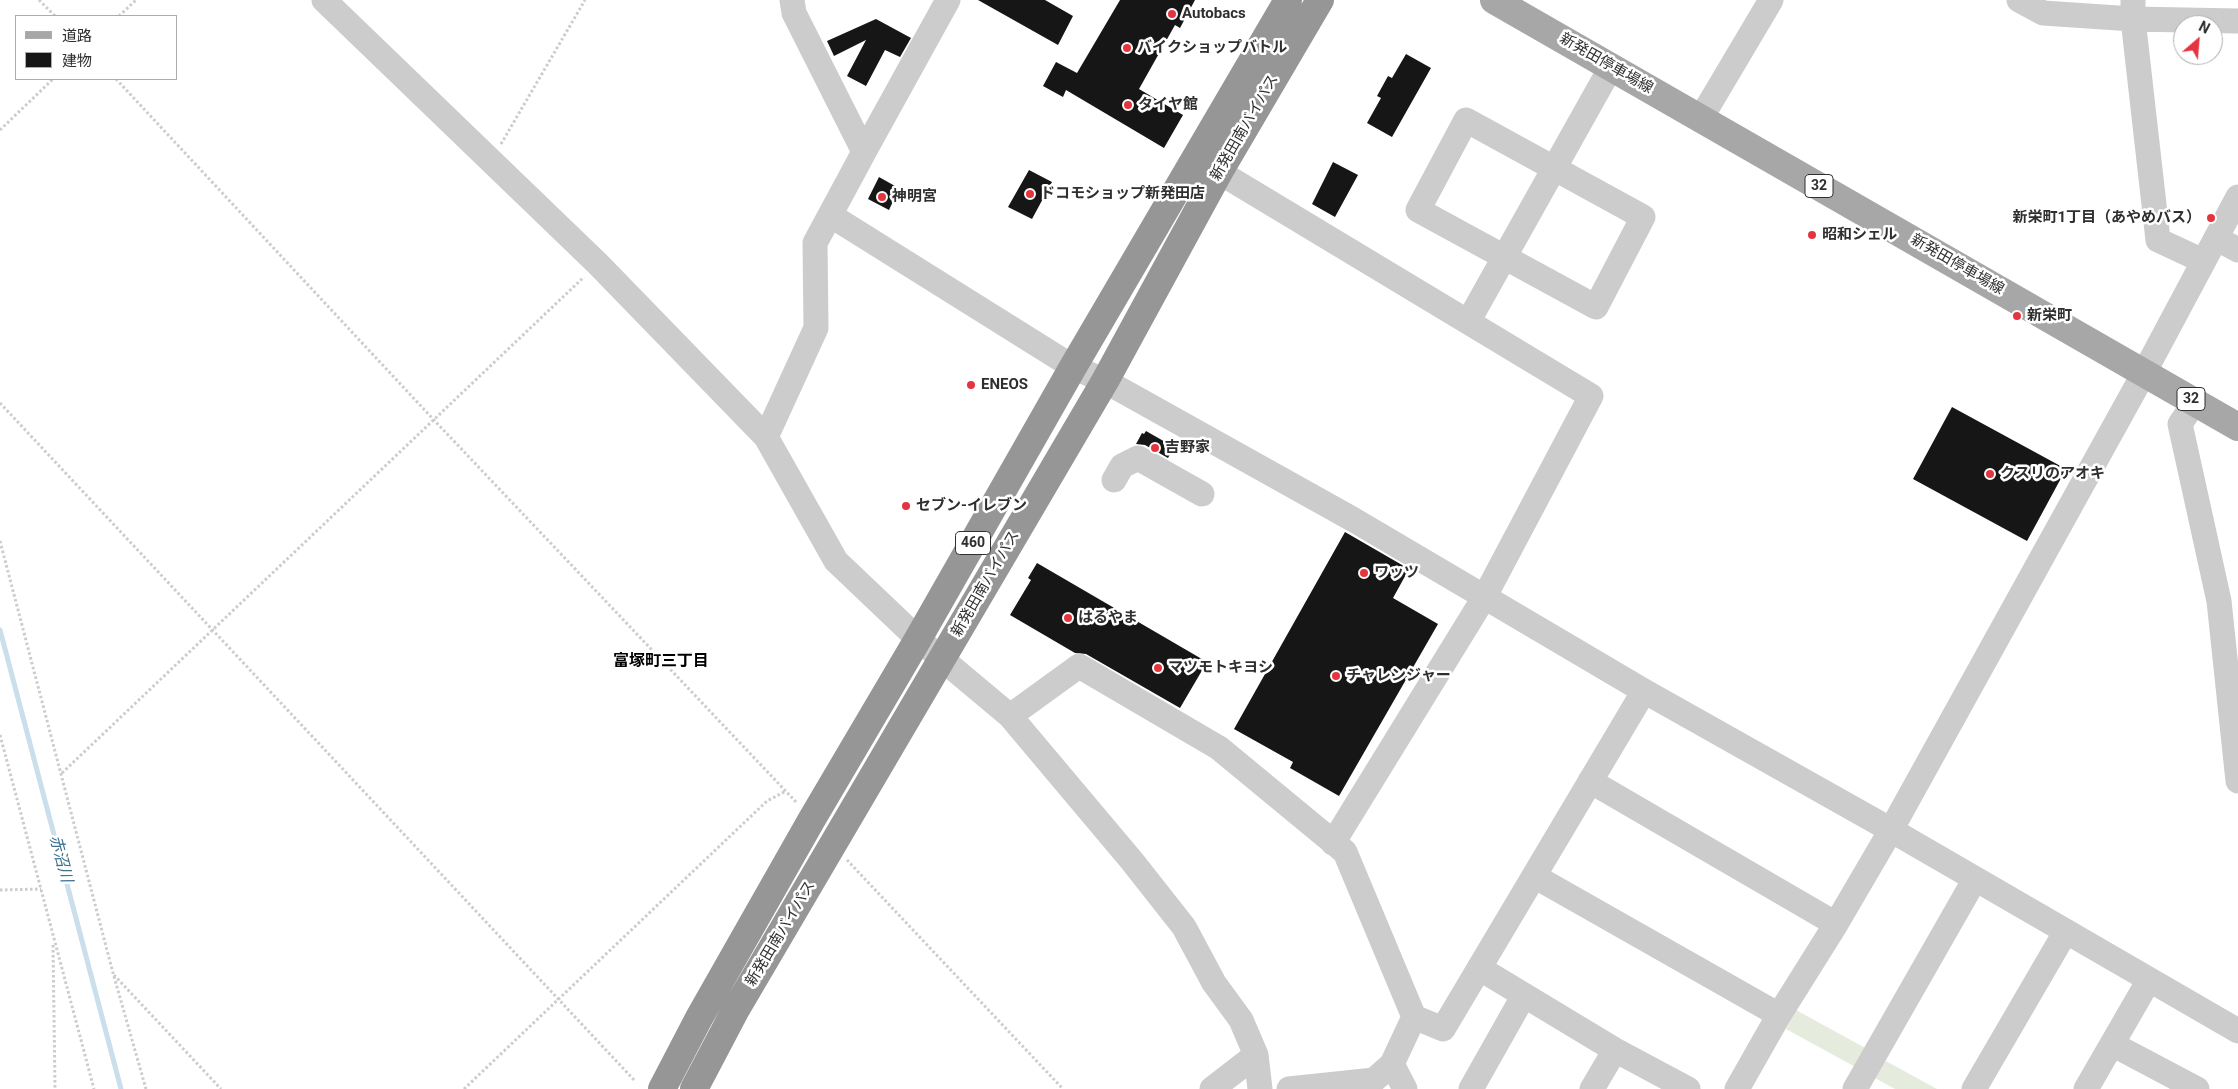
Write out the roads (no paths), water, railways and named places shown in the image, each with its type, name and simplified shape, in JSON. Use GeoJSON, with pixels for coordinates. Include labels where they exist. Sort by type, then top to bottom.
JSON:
{"type":"FeatureCollection","features":[{"type":"Feature","properties":{"kind":"highway","name":"新発田南バイパス"},"geometry":{"type":"LineString","coordinates":[[662,1089],[812,819],[1288,0]]}},
{"type":"Feature","properties":{"kind":"highway","name":"新発田南バイパス"},"geometry":{"type":"LineString","coordinates":[[694,1089],[735,1011],[834,846],[1105,381],[1219,172],[1320,0]]}},
{"type":"Feature","properties":{"kind":"main road","name":"新発田停車場線"},"geometry":{"type":"LineString","coordinates":[[1494,0],[2238,427]]}},
{"type":"Feature","properties":{"kind":"street"},"geometry":{"type":"LineString","coordinates":[[324,0],[598,264],[766,437],[836,561],[918,639],[1010,716],[1132,861],[1184,927],[1214,983],[1241,1020],[1256,1055],[1260,1089]]}},
{"type":"Feature","properties":{"kind":"street"},"geometry":{"type":"LineString","coordinates":[[792,0],[794,13],[864,152]]}},
{"type":"Feature","properties":{"kind":"street"},"geometry":{"type":"LineString","coordinates":[[766,437],[816,328],[815,243],[948,0]]}},
{"type":"Feature","properties":{"kind":"street"},"geometry":{"type":"LineString","coordinates":[[1701,118],[1771,0]]}},
{"type":"Feature","properties":{"kind":"street"},"geometry":{"type":"LineString","coordinates":[[2019,0],[2043,13],[2133,10],[2230,14]]}},
{"type":"Feature","properties":{"kind":"street"},"geometry":{"type":"LineString","coordinates":[[2133,10],[2158,240],[2203,260]]}},
{"type":"Feature","properties":{"kind":"street"},"geometry":{"type":"LineString","coordinates":[[1468,322],[1611,67]]}},
{"type":"Feature","properties":{"kind":"street"},"geometry":{"type":"LineString","coordinates":[[1466,120],[1554,168],[1643,217],[1596,307],[1418,210],[1466,120]]}},
{"type":"Feature","properties":{"kind":"street"},"geometry":{"type":"LineString","coordinates":[[1219,172],[1591,396],[1485,596],[1333,843]]}},
{"type":"Feature","properties":{"kind":"street"},"geometry":{"type":"LineString","coordinates":[[1738,1089],[1779,1015],[1836,924],[1891,830],[2144,373],[2238,197]]}},
{"type":"Feature","properties":{"kind":"street"},"geometry":{"type":"LineString","coordinates":[[830,214],[1073,367],[1105,381],[1485,596],[1644,691],[1891,830],[2238,1031]]}},
{"type":"Feature","properties":{"kind":"street"},"geometry":{"type":"LineString","coordinates":[[2216,238],[2238,250]]}},
{"type":"Feature","properties":{"kind":"street"},"geometry":{"type":"LineString","coordinates":[[2195,402],[2180,424],[2229,602],[2238,781]]}},
{"type":"Feature","properties":{"kind":"street"},"geometry":{"type":"LineString","coordinates":[[1114,480],[1122,466],[1138,458],[1202,494]]}},
{"type":"Feature","properties":{"kind":"street"},"geometry":{"type":"LineString","coordinates":[[1010,716],[1079,666],[1219,748],[1345,852],[1414,1017],[1443,1029],[1644,691]]}},
{"type":"Feature","properties":{"kind":"street"},"geometry":{"type":"LineString","coordinates":[[1590,782],[1836,924]]}},
{"type":"Feature","properties":{"kind":"street"},"geometry":{"type":"LineString","coordinates":[[1534,876],[1779,1015]]}},
{"type":"Feature","properties":{"kind":"street"},"geometry":{"type":"LineString","coordinates":[[1855,1089],[1975,879]]}},
{"type":"Feature","properties":{"kind":"street"},"geometry":{"type":"LineString","coordinates":[[1974,1089],[2066,931]]}},
{"type":"Feature","properties":{"kind":"street"},"geometry":{"type":"LineString","coordinates":[[1479,968],[1615,1050],[1688,1089]]}},
{"type":"Feature","properties":{"kind":"street"},"geometry":{"type":"LineString","coordinates":[[2086,1089],[2149,980]]}},
{"type":"Feature","properties":{"kind":"street"},"geometry":{"type":"LineString","coordinates":[[1471,1089],[1524,995]]}},
{"type":"Feature","properties":{"kind":"street"},"geometry":{"type":"LineString","coordinates":[[1290,1089],[1374,1080],[1392,1064],[1414,1017]]}},
{"type":"Feature","properties":{"kind":"street"},"geometry":{"type":"LineString","coordinates":[[2112,1044],[2197,1089]]}},
{"type":"Feature","properties":{"kind":"street"},"geometry":{"type":"LineString","coordinates":[[1592,1089],[1615,1050]]}},
{"type":"Feature","properties":{"kind":"street"},"geometry":{"type":"LineString","coordinates":[[1212,1089],[1256,1055]]}},
{"type":"Feature","properties":{"kind":"street"},"geometry":{"type":"LineString","coordinates":[[1392,1064],[1405,1089]]}},
{"type":"Feature","properties":{"kind":"waterway","name":"赤沼川"},"geometry":{"type":"LineString","coordinates":[[0,630],[121,1089]]}},
{"type":"Feature","properties":{"kind":"place","name":"Autobacs"},"geometry":{"type":"Point","coordinates":[1172,14]}},
{"type":"Feature","properties":{"kind":"place","name":"バイクショップバトル"},"geometry":{"type":"Point","coordinates":[1127,48]}},
{"type":"Feature","properties":{"kind":"place","name":"タイヤ館"},"geometry":{"type":"Point","coordinates":[1128,105]}},
{"type":"Feature","properties":{"kind":"place","name":"ドコモショップ新発田店"},"geometry":{"type":"Point","coordinates":[1030,194]}},
{"type":"Feature","properties":{"kind":"place","name":"神明宮"},"geometry":{"type":"Point","coordinates":[882,197]}},
{"type":"Feature","properties":{"kind":"place","name":"新栄町1丁目（あやめバス）"},"geometry":{"type":"Point","coordinates":[2211,218]}},
{"type":"Feature","properties":{"kind":"place","name":"昭和シェル"},"geometry":{"type":"Point","coordinates":[1812,235]}},
{"type":"Feature","properties":{"kind":"place","name":"新栄町"},"geometry":{"type":"Point","coordinates":[2017,316]}},
{"type":"Feature","properties":{"kind":"place","name":"ENEOS"},"geometry":{"type":"Point","coordinates":[971,385]}},
{"type":"Feature","properties":{"kind":"place","name":"吉野家"},"geometry":{"type":"Point","coordinates":[1155,448]}},
{"type":"Feature","properties":{"kind":"place","name":"クスリのアオキ"},"geometry":{"type":"Point","coordinates":[1990,474]}},
{"type":"Feature","properties":{"kind":"place","name":"セブン-イレブン"},"geometry":{"type":"Point","coordinates":[906,506]}},
{"type":"Feature","properties":{"kind":"place","name":"ワッツ"},"geometry":{"type":"Point","coordinates":[1364,573]}},
{"type":"Feature","properties":{"kind":"place","name":"はるやま"},"geometry":{"type":"Point","coordinates":[1068,618]}},
{"type":"Feature","properties":{"kind":"place","name":"マツモトキヨシ"},"geometry":{"type":"Point","coordinates":[1158,668]}},
{"type":"Feature","properties":{"kind":"place","name":"チャレンジャー"},"geometry":{"type":"Point","coordinates":[1336,676]}},
{"type":"Feature","properties":{"kind":"district","name":"富塚町三丁目"},"geometry":{"type":"Point","coordinates":[661,662]}}]}
